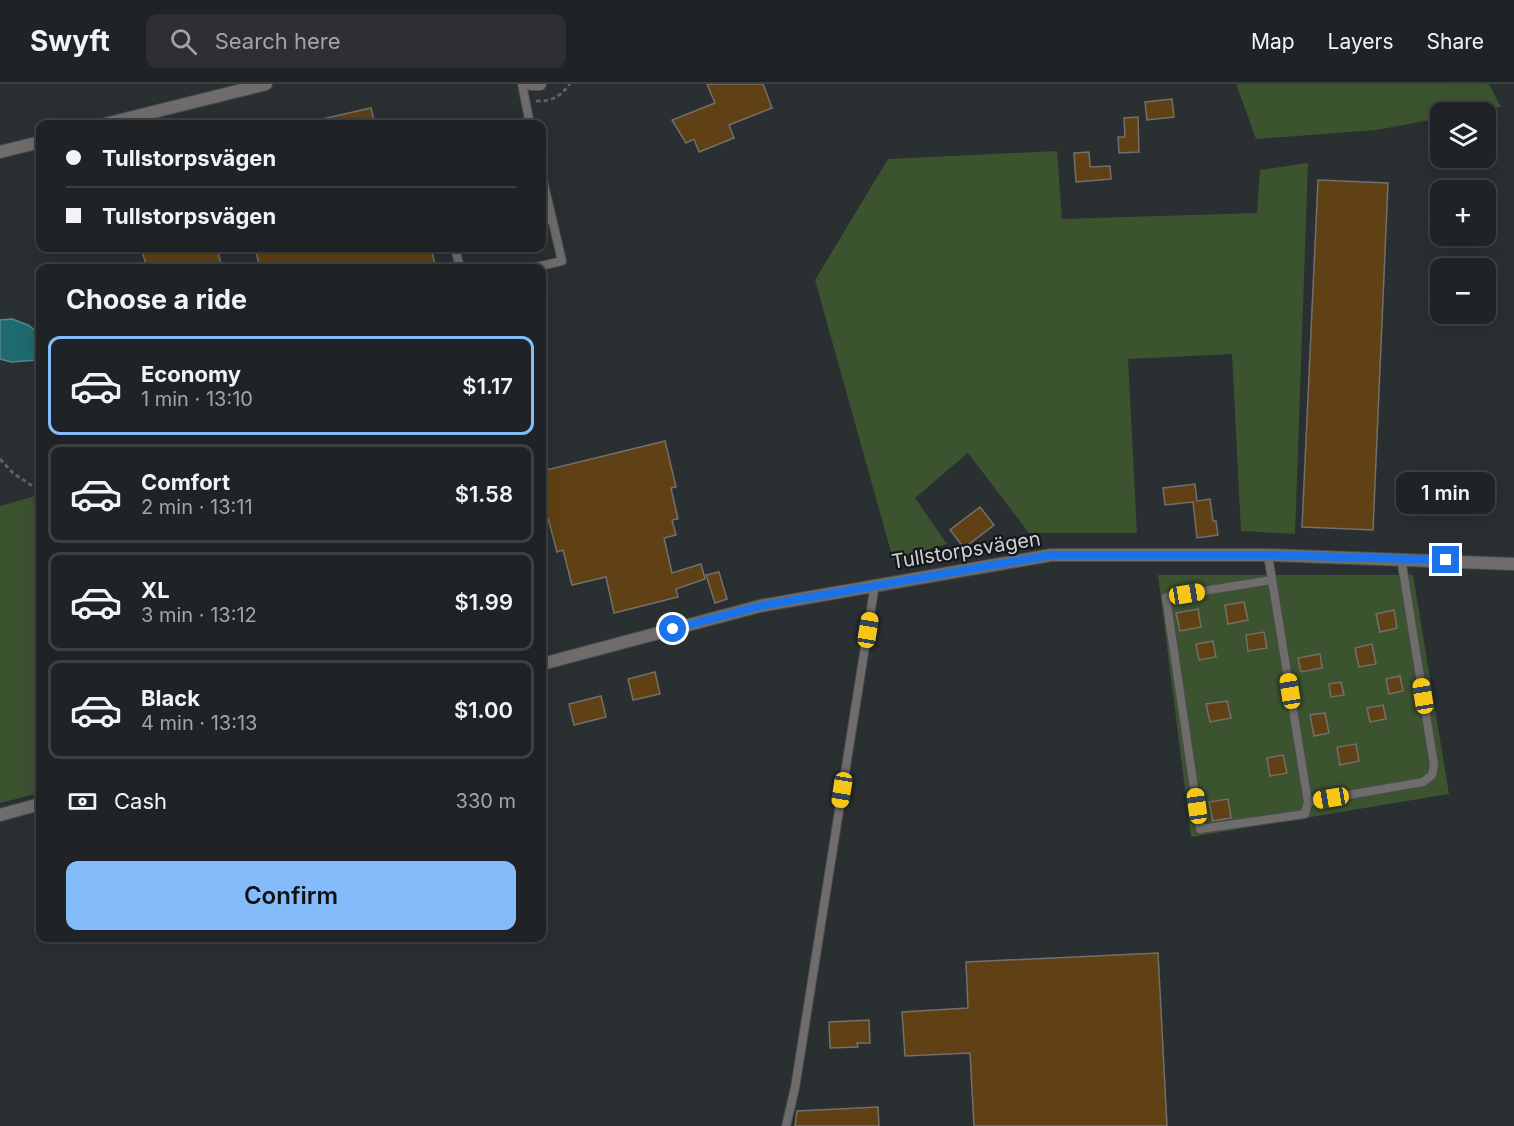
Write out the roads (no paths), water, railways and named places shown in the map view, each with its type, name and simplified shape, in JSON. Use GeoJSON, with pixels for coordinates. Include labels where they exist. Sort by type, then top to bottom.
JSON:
{"type":"FeatureCollection","features":[{"type":"Feature","properties":{"kind":"street"},"geometry":{"type":"LineString","coordinates":[[121,120],[266,84]]}},
{"type":"Feature","properties":{"kind":"street"},"geometry":{"type":"LineString","coordinates":[[531,84],[540,84]]}},
{"type":"Feature","properties":{"kind":"street"},"geometry":{"type":"LineString","coordinates":[[0,152],[36,143]]}},
{"type":"Feature","properties":{"kind":"street","name":"Tullstorpsvägen"},"geometry":{"type":"LineString","coordinates":[[546,663],[760,606],[875,584],[1051,555],[1268,555],[1401,558],[1514,564]]}},
{"type":"Feature","properties":{"kind":"street"},"geometry":{"type":"LineString","coordinates":[[0,814],[36,805]]}},
{"type":"Feature","properties":{"kind":"lane"},"geometry":{"type":"LineString","coordinates":[[522,84],[529,120]]}},
{"type":"Feature","properties":{"kind":"lane"},"geometry":{"type":"LineString","coordinates":[[546,194],[562,261],[546,265]]}},
{"type":"Feature","properties":{"kind":"lane"},"geometry":{"type":"LineString","coordinates":[[546,220],[552,219]]}},
{"type":"Feature","properties":{"kind":"lane"},"geometry":{"type":"LineString","coordinates":[[1268,555],[1308,802],[1305,814],[1200,829],[1166,597],[1272,580]]}},
{"type":"Feature","properties":{"kind":"lane"},"geometry":{"type":"LineString","coordinates":[[1308,802],[1423,782],[1432,775],[1434,765],[1401,558]]}},
{"type":"Feature","properties":{"kind":"lane"},"geometry":{"type":"LineString","coordinates":[[786,1126],[797,1076],[875,584]]}},
{"type":"Feature","properties":{"kind":"water"},"geometry":{"type":"Polygon","coordinates":[[[12,319],[36,331],[36,360],[11,362],[0,359],[0,320],[12,319]]]}}]}
